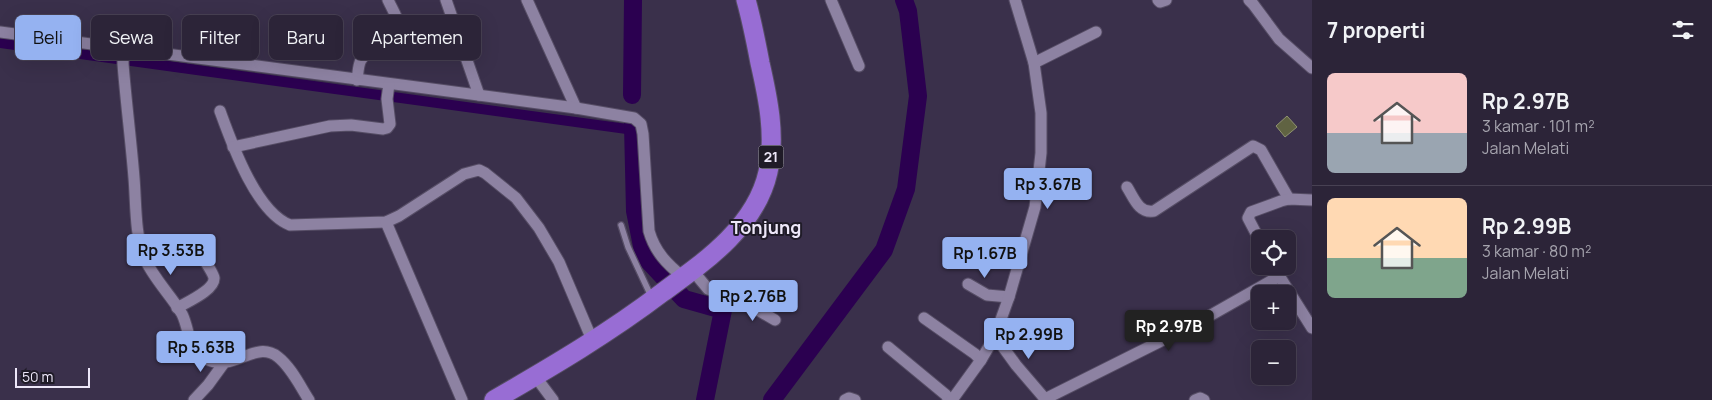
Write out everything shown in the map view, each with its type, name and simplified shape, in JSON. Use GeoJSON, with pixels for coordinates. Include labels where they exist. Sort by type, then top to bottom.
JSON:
{"type":"FeatureCollection","features":[{"type":"Feature","properties":{"kind":"highway","name":"21"},"geometry":{"type":"LineString","coordinates":[[494,400],[593,342],[657,297],[717,250],[740,227],[754,207],[768,173],[772,145],[770,114],[753,25],[746,0]]}},
{"type":"Feature","properties":{"kind":"street"},"geometry":{"type":"LineString","coordinates":[[357,80],[360,61],[363,57],[392,47],[398,42],[401,35],[399,23],[388,0]]}},
{"type":"Feature","properties":{"kind":"street"},"geometry":{"type":"LineString","coordinates":[[446,0],[479,96]]}},
{"type":"Feature","properties":{"kind":"street"},"geometry":{"type":"LineString","coordinates":[[527,0],[576,108]]}},
{"type":"Feature","properties":{"kind":"street"},"geometry":{"type":"LineString","coordinates":[[831,0],[859,66]]}},
{"type":"Feature","properties":{"kind":"street"},"geometry":{"type":"LineString","coordinates":[[888,347],[946,396],[975,354],[996,336],[1004,296],[1035,207],[1041,153],[1041,113],[1034,63],[1015,0]]}},
{"type":"Feature","properties":{"kind":"street"},"geometry":{"type":"LineString","coordinates":[[1158,0],[1160,2],[1166,0]]}},
{"type":"Feature","properties":{"kind":"street"},"geometry":{"type":"LineString","coordinates":[[1249,0],[1279,39],[1312,68]]}},
{"type":"Feature","properties":{"kind":"street"},"geometry":{"type":"LineString","coordinates":[[0,32],[91,49]]}},
{"type":"Feature","properties":{"kind":"street"},"geometry":{"type":"LineString","coordinates":[[1034,63],[1096,32]]}},
{"type":"Feature","properties":{"kind":"street"},"geometry":{"type":"LineString","coordinates":[[123,60],[136,214],[143,256],[153,274],[178,308],[184,319],[195,351],[205,359],[224,363],[258,351],[270,352],[285,365],[309,400]]}},
{"type":"Feature","properties":{"kind":"street"},"geometry":{"type":"LineString","coordinates":[[170,60],[357,80],[388,90],[479,96],[576,108],[638,120],[641,124],[649,231],[652,244],[667,264],[685,276],[708,289],[744,302],[775,320]]}},
{"type":"Feature","properties":{"kind":"street"},"geometry":{"type":"LineString","coordinates":[[233,147],[330,126],[351,125],[384,129],[390,124],[388,90]]}},
{"type":"Feature","properties":{"kind":"street"},"geometry":{"type":"LineString","coordinates":[[220,111],[233,147],[261,200],[281,221],[290,225],[386,222],[399,216],[464,174],[478,170],[485,173],[516,198],[539,228],[558,262],[593,342]]}},
{"type":"Feature","properties":{"kind":"street"},"geometry":{"type":"LineString","coordinates":[[1127,187],[1142,210],[1147,213],[1154,211],[1254,146],[1261,150],[1289,199]]}},
{"type":"Feature","properties":{"kind":"street"},"geometry":{"type":"LineString","coordinates":[[1254,230],[1248,218],[1249,213],[1281,200],[1312,200],[1312,207]]}},
{"type":"Feature","properties":{"kind":"street"},"geometry":{"type":"LineString","coordinates":[[386,222],[462,400]]}},
{"type":"Feature","properties":{"kind":"street"},"geometry":{"type":"LineString","coordinates":[[178,308],[213,285],[214,277],[198,250]]}},
{"type":"Feature","properties":{"kind":"street"},"geometry":{"type":"LineString","coordinates":[[996,336],[1016,365],[1045,400],[1197,323],[1278,277],[1312,328]]}},
{"type":"Feature","properties":{"kind":"street"},"geometry":{"type":"LineString","coordinates":[[968,284],[986,295],[1004,296]]}},
{"type":"Feature","properties":{"kind":"street"},"geometry":{"type":"LineString","coordinates":[[924,318],[975,354]]}},
{"type":"Feature","properties":{"kind":"street"},"geometry":{"type":"LineString","coordinates":[[194,400],[224,363]]}},
{"type":"Feature","properties":{"kind":"street"},"geometry":{"type":"LineString","coordinates":[[535,376],[554,400]]}},
{"type":"Feature","properties":{"kind":"street"},"geometry":{"type":"LineString","coordinates":[[845,400],[849,398],[855,400]]}},
{"type":"Feature","properties":{"kind":"street"},"geometry":{"type":"LineString","coordinates":[[1195,400],[1200,398],[1204,400]]}},
{"type":"Feature","properties":{"kind":"lane"},"geometry":{"type":"LineString","coordinates":[[621,225],[628,247],[657,297]]}},
{"type":"Feature","properties":{"kind":"building"},"geometry":{"type":"Polygon","coordinates":[[[1287,116],[1297,127],[1285,137],[1276,126],[1287,116]]]}},
{"type":"Feature","properties":{"kind":"waterway"},"geometry":{"type":"LineString","coordinates":[[632,95],[633,0]]}},
{"type":"Feature","properties":{"kind":"waterway"},"geometry":{"type":"LineString","coordinates":[[772,400],[884,250],[906,189],[918,96],[908,11],[904,0]]}},
{"type":"Feature","properties":{"kind":"waterway"},"geometry":{"type":"LineString","coordinates":[[0,43],[634,130]]}},
{"type":"Feature","properties":{"kind":"waterway"},"geometry":{"type":"LineString","coordinates":[[633,125],[635,211],[644,256],[684,299],[723,310],[705,400]]}},
{"type":"Feature","properties":{"kind":"district","name":"Tonjung"},"geometry":{"type":"Point","coordinates":[766,228]}}]}
